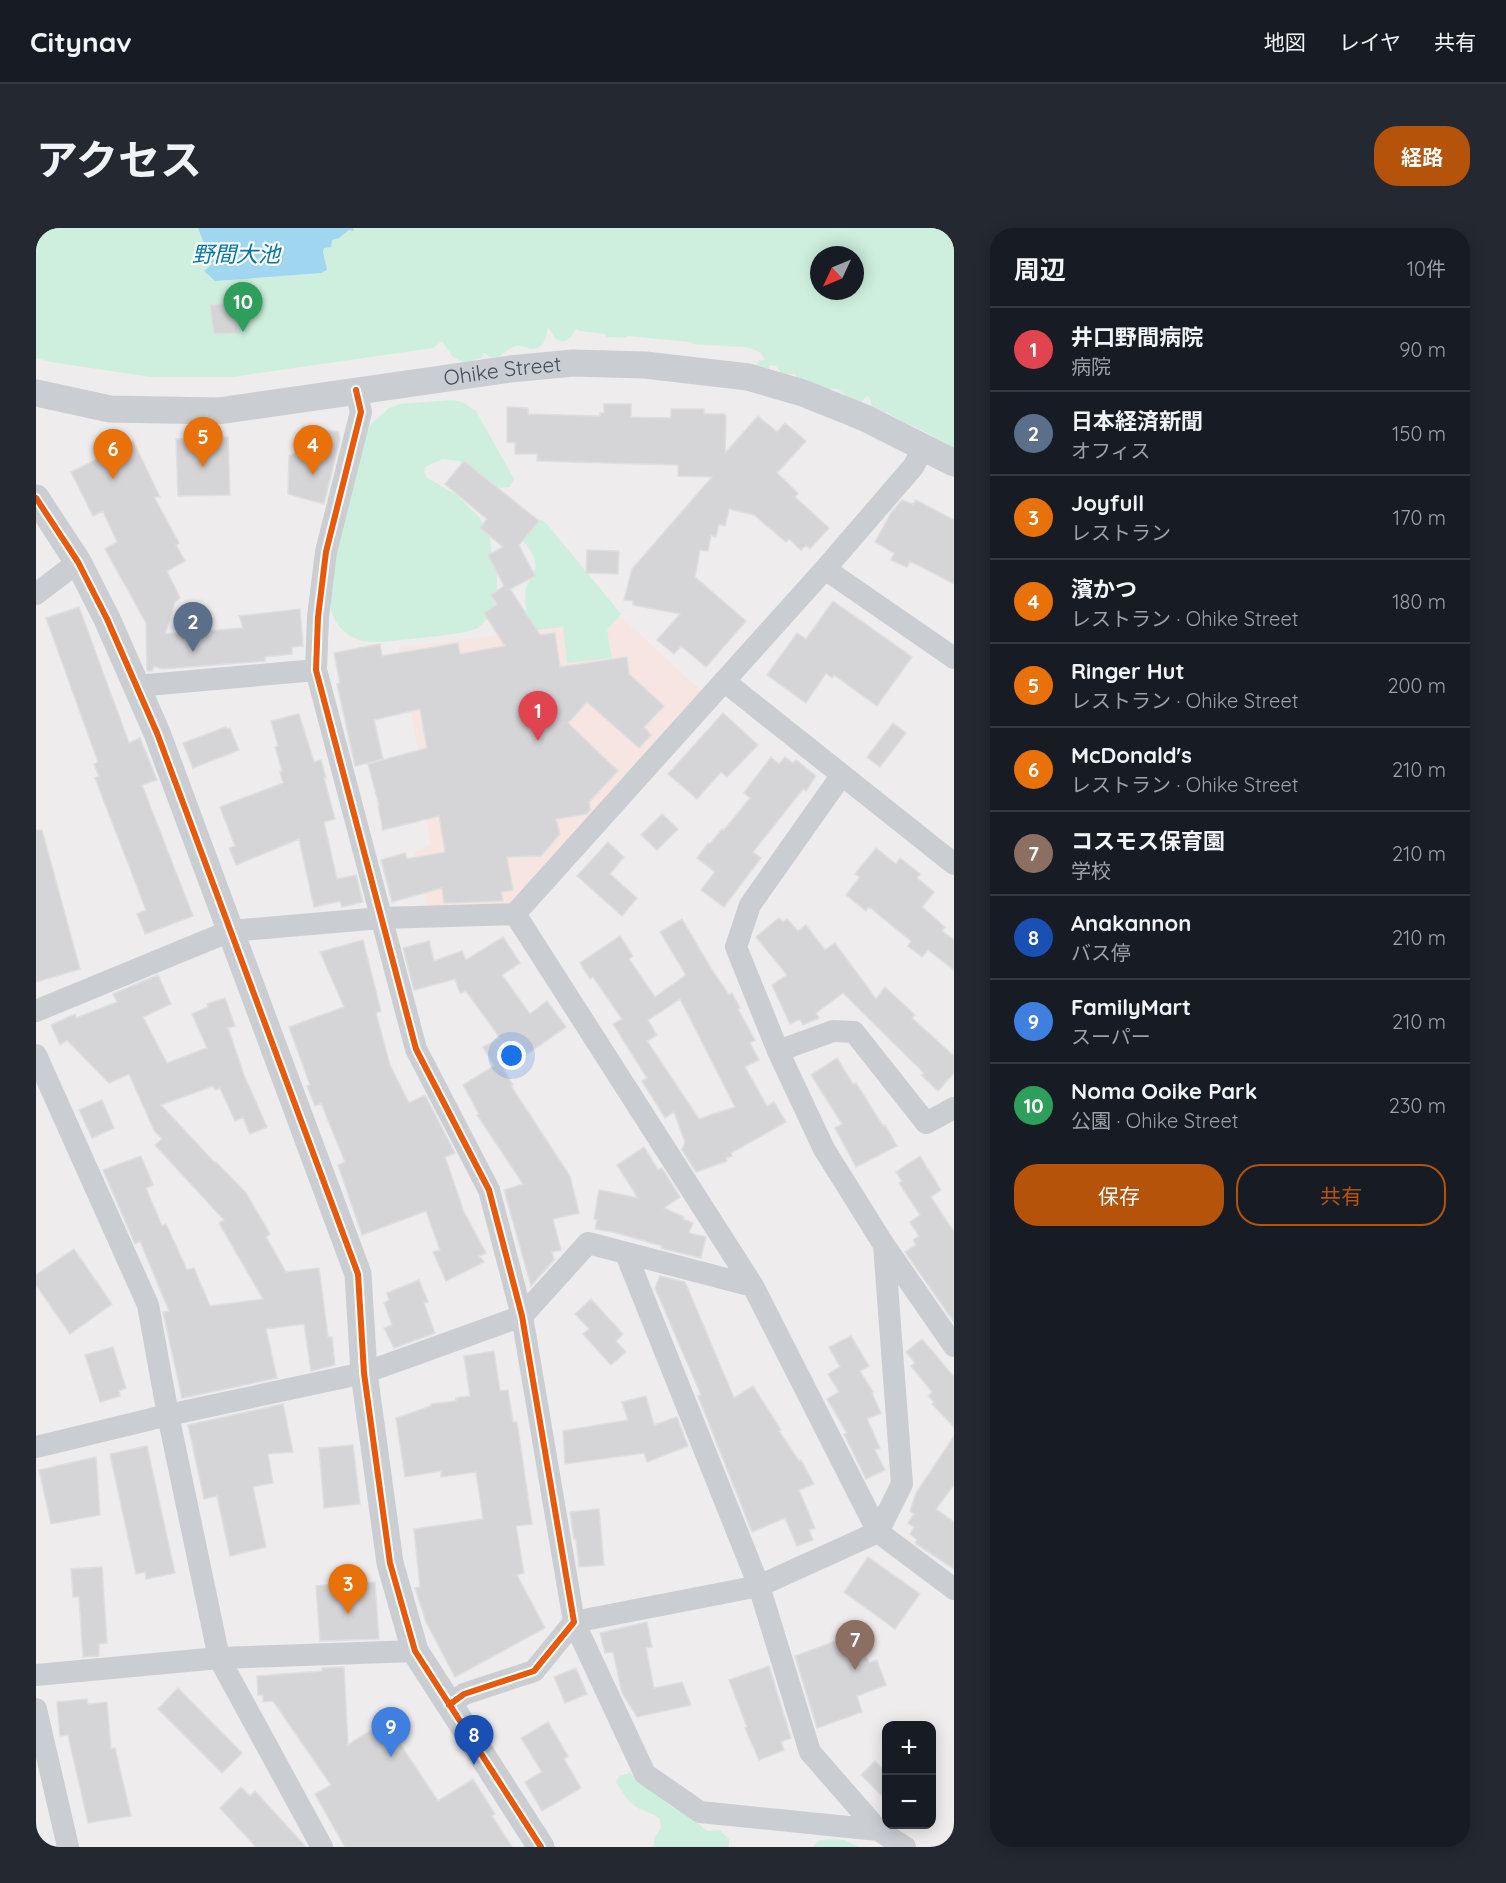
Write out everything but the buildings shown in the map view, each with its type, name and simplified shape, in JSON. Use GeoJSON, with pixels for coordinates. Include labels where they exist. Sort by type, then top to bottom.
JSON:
{"type":"FeatureCollection","features":[{"type":"Feature","properties":{"kind":"street","name":"Ohike Street"},"geometry":{"type":"LineString","coordinates":[[36,393],[110,409],[218,411],[510,369],[573,363],[645,364],[748,377],[803,393],[866,418],[954,463]]}},
{"type":"Feature","properties":{"kind":"street"},"geometry":{"type":"LineString","coordinates":[[357,390],[361,412],[326,552],[318,617],[316,670],[416,1049],[489,1190],[522,1316],[574,1622],[645,1774],[700,1812],[878,1830]]}},
{"type":"Feature","properties":{"kind":"street"},"geometry":{"type":"LineString","coordinates":[[36,1011],[230,931],[381,918],[515,914],[825,569],[913,466],[924,447]]}},
{"type":"Feature","properties":{"kind":"street"},"geometry":{"type":"LineString","coordinates":[[36,498],[78,561],[157,733],[358,1275],[364,1373],[390,1563],[415,1651],[541,1847]]}},
{"type":"Feature","properties":{"kind":"street"},"geometry":{"type":"LineString","coordinates":[[36,594],[78,561]]}},
{"type":"Feature","properties":{"kind":"street"},"geometry":{"type":"LineString","coordinates":[[825,569],[954,658]]}},
{"type":"Feature","properties":{"kind":"street"},"geometry":{"type":"LineString","coordinates":[[136,686],[316,670]]}},
{"type":"Feature","properties":{"kind":"street"},"geometry":{"type":"LineString","coordinates":[[724,681],[954,864]]}},
{"type":"Feature","properties":{"kind":"street"},"geometry":{"type":"LineString","coordinates":[[841,776],[750,905],[736,947],[778,1051],[824,1149],[884,1245],[954,1347]]}},
{"type":"Feature","properties":{"kind":"street"},"geometry":{"type":"LineString","coordinates":[[515,914],[753,1286],[878,1532],[954,1589]]}},
{"type":"Feature","properties":{"kind":"street"},"geometry":{"type":"LineString","coordinates":[[778,1051],[833,1031],[854,1032],[926,1123],[954,1108]]}},
{"type":"Feature","properties":{"kind":"street"},"geometry":{"type":"LineString","coordinates":[[36,1055],[148,1305],[168,1415],[219,1658],[322,1847]]}},
{"type":"Feature","properties":{"kind":"street"},"geometry":{"type":"LineString","coordinates":[[36,1447],[168,1415],[364,1373],[522,1316],[588,1243],[753,1286]]}},
{"type":"Feature","properties":{"kind":"street"},"geometry":{"type":"LineString","coordinates":[[449,1705],[464,1694],[534,1671],[574,1622],[759,1586],[878,1532],[902,1484],[884,1245]]}},
{"type":"Feature","properties":{"kind":"street"},"geometry":{"type":"LineString","coordinates":[[626,1254],[759,1586],[810,1752],[878,1830],[905,1847]]}},
{"type":"Feature","properties":{"kind":"street"},"geometry":{"type":"LineString","coordinates":[[36,1675],[219,1658],[415,1651]]}},
{"type":"Feature","properties":{"kind":"street"},"geometry":{"type":"LineString","coordinates":[[36,1709],[68,1847]]}},
{"type":"Feature","properties":{"kind":"shaded area"},"geometry":{"type":"Polygon","coordinates":[[[620,616],[702,692],[518,903],[429,909],[414,852],[431,844],[421,793],[426,790],[398,648],[563,627],[612,657],[607,630],[620,616]]]}},
{"type":"Feature","properties":{"kind":"green space"},"geometry":{"type":"Polygon","coordinates":[[[36,228],[954,228],[954,453],[945,443],[926,432],[900,421],[887,412],[880,415],[872,407],[870,398],[867,396],[862,401],[853,404],[838,390],[824,391],[797,381],[795,374],[782,374],[776,366],[770,365],[768,371],[756,365],[759,361],[765,360],[760,352],[746,347],[693,344],[628,336],[626,338],[607,337],[605,334],[576,329],[571,337],[563,342],[555,338],[548,327],[545,341],[539,347],[533,349],[516,346],[498,357],[490,357],[484,353],[481,358],[465,363],[453,357],[442,341],[433,348],[232,377],[151,377],[36,358],[36,228]]]}},
{"type":"Feature","properties":{"kind":"green space"},"geometry":{"type":"Polygon","coordinates":[[[452,400],[462,402],[476,411],[514,479],[510,487],[500,488],[459,461],[442,459],[425,467],[424,472],[427,478],[457,495],[486,527],[490,538],[492,560],[497,572],[497,598],[492,612],[478,628],[466,632],[382,642],[355,638],[341,629],[336,622],[330,607],[329,589],[360,451],[368,427],[389,408],[400,404],[452,400]]]}},
{"type":"Feature","properties":{"kind":"green space"},"geometry":{"type":"Polygon","coordinates":[[[539,519],[546,523],[621,614],[607,630],[612,658],[567,663],[563,627],[529,631],[525,600],[526,588],[536,567],[533,554],[524,542],[524,533],[533,521],[539,519]]]}},
{"type":"Feature","properties":{"kind":"green space"},"geometry":{"type":"Polygon","coordinates":[[[630,1773],[673,1808],[685,1812],[707,1831],[720,1830],[729,1839],[729,1847],[653,1847],[655,1837],[661,1827],[660,1819],[631,1803],[616,1782],[619,1776],[630,1773]]]}},
{"type":"Feature","properties":{"kind":"green space"},"geometry":{"type":"Polygon","coordinates":[[[844,1840],[859,1847],[813,1847],[818,1841],[844,1840]]]}},
{"type":"Feature","properties":{"kind":"water","name":"野間大池"},"geometry":{"type":"Polygon","coordinates":[[[198,228],[353,228],[354,231],[349,230],[339,238],[332,240],[331,247],[324,248],[327,270],[321,273],[215,281],[204,271],[212,264],[198,228]]]}},
{"type":"Feature","properties":{"kind":"cycle path"},"geometry":{"type":"LineString","coordinates":[[356,390],[361,412],[326,552],[318,617],[316,670],[416,1049],[489,1190],[522,1316],[574,1622],[534,1671],[464,1694],[449,1705]]}},
{"type":"Feature","properties":{"kind":"cycle path"},"geometry":{"type":"LineString","coordinates":[[36,498],[78,562],[107,619],[157,733],[358,1274],[364,1373],[390,1563],[415,1651],[541,1847]]}},
{"type":"Feature","properties":{"kind":"place","name":"Noma Ooike Park"},"geometry":{"type":"Point","coordinates":[243,332]}},
{"type":"Feature","properties":{"kind":"place","name":"Ringer Hut"},"geometry":{"type":"Point","coordinates":[203,467]}},
{"type":"Feature","properties":{"kind":"place","name":"濱かつ"},"geometry":{"type":"Point","coordinates":[313,475]}},
{"type":"Feature","properties":{"kind":"place","name":"McDonald's"},"geometry":{"type":"Point","coordinates":[113,479]}},
{"type":"Feature","properties":{"kind":"place","name":"日本経済新聞"},"geometry":{"type":"Point","coordinates":[193,652]}},
{"type":"Feature","properties":{"kind":"place","name":"井口野間病院"},"geometry":{"type":"Point","coordinates":[538,741]}},
{"type":"Feature","properties":{"kind":"place","name":"Joyfull"},"geometry":{"type":"Point","coordinates":[348,1614]}},
{"type":"Feature","properties":{"kind":"place","name":"コスモス保育園"},"geometry":{"type":"Point","coordinates":[855,1670]}},
{"type":"Feature","properties":{"kind":"place","name":"FamilyMart"},"geometry":{"type":"Point","coordinates":[391,1757]}},
{"type":"Feature","properties":{"kind":"place","name":"Anakannon"},"geometry":{"type":"Point","coordinates":[474,1765]}}]}
